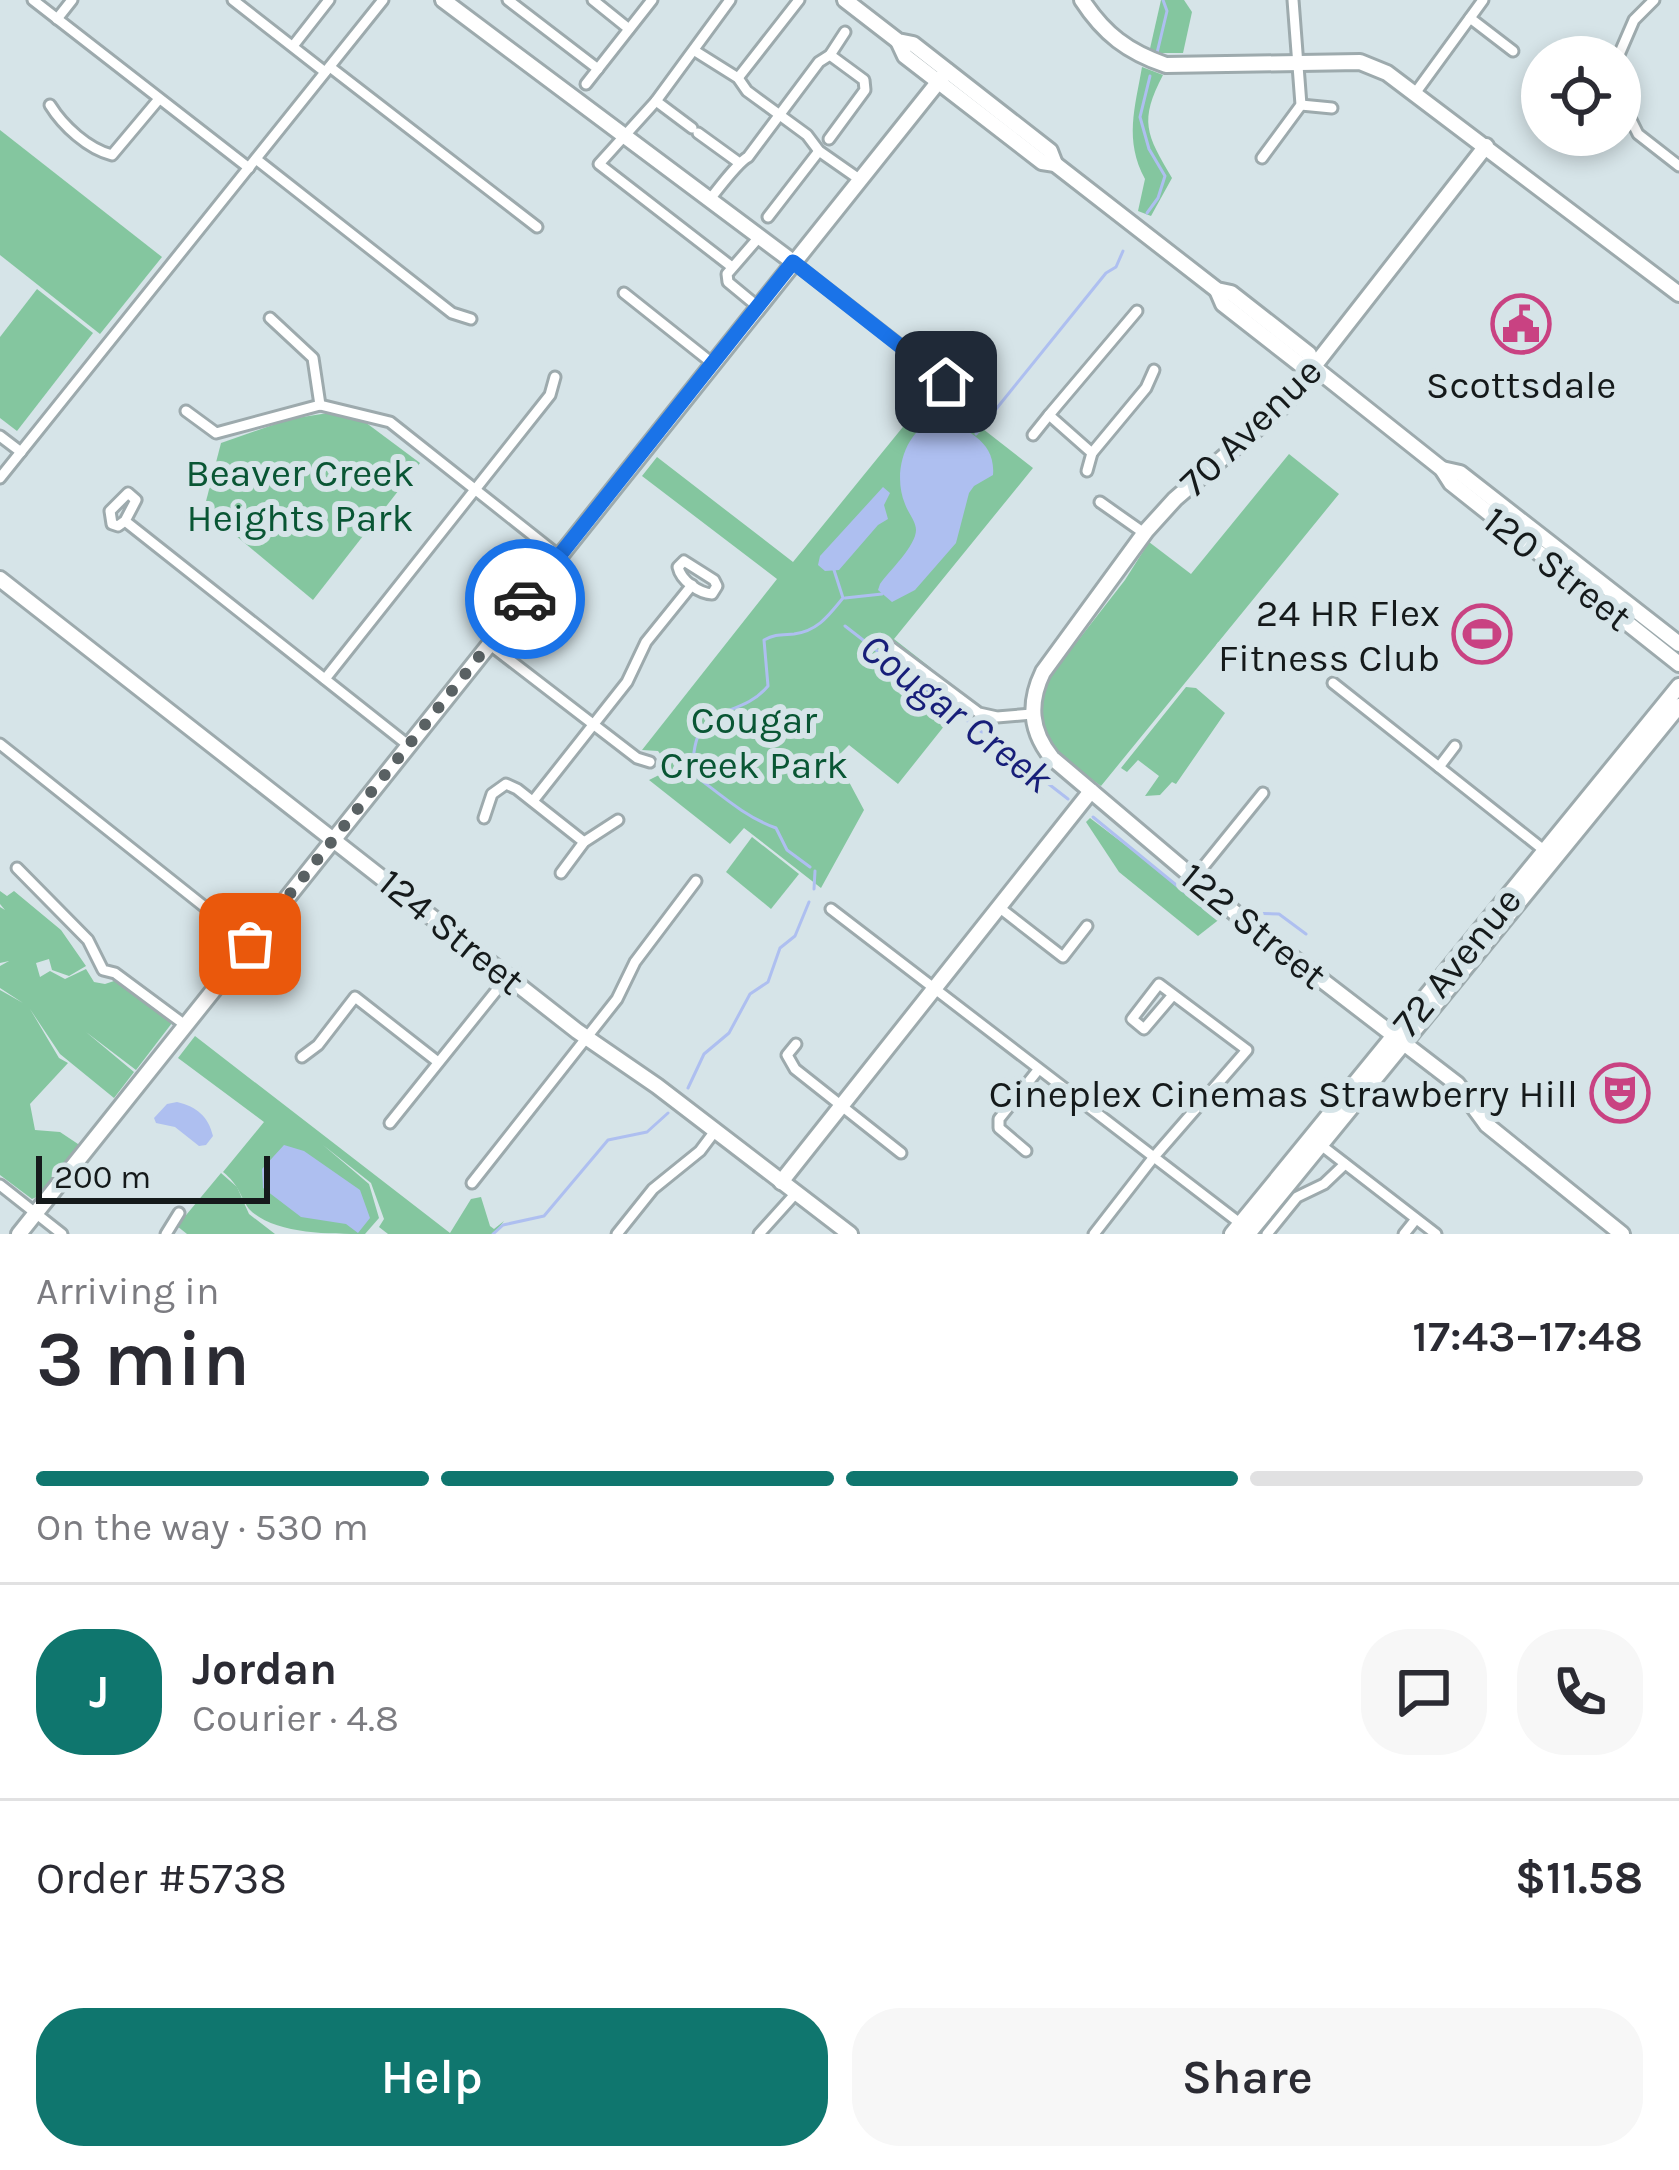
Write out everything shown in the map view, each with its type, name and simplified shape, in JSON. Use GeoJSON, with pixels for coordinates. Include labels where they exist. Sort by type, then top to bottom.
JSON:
{"type":"FeatureCollection","features":[{"type":"Feature","properties":{"kind":"street"},"geometry":{"type":"LineString","coordinates":[[33,0],[159,99],[452,313],[471,319]]}},
{"type":"Feature","properties":{"kind":"street"},"geometry":{"type":"LineString","coordinates":[[57,19],[72,0]]}},
{"type":"Feature","properties":{"kind":"street"},"geometry":{"type":"LineString","coordinates":[[233,0],[537,227]]}},
{"type":"Feature","properties":{"kind":"street"},"geometry":{"type":"LineString","coordinates":[[293,46],[329,0]]}},
{"type":"Feature","properties":{"kind":"street"},"geometry":{"type":"LineString","coordinates":[[0,478],[383,0]]}},
{"type":"Feature","properties":{"kind":"street"},"geometry":{"type":"LineString","coordinates":[[442,0],[760,236],[946,382],[953,395]]}},
{"type":"Feature","properties":{"kind":"street"},"geometry":{"type":"LineString","coordinates":[[508,0],[598,68]]}},
{"type":"Feature","properties":{"kind":"street"},"geometry":{"type":"LineString","coordinates":[[593,0],[629,29]]}},
{"type":"Feature","properties":{"kind":"street"},"geometry":{"type":"LineString","coordinates":[[586,84],[652,0]]}},
{"type":"Feature","properties":{"kind":"street"},"geometry":{"type":"LineString","coordinates":[[730,0],[656,100],[599,164],[732,267]]}},
{"type":"Feature","properties":{"kind":"street"},"geometry":{"type":"LineString","coordinates":[[738,78],[800,0]]}},
{"type":"Feature","properties":{"kind":"street","name":"120 Street"},"geometry":{"type":"LineString","coordinates":[[845,0],[898,41],[905,56],[943,76],[1042,163],[1055,164],[1217,290],[1223,304],[1300,364],[1313,367],[1442,469],[1450,483],[1679,664]]}},
{"type":"Feature","properties":{"kind":"street"},"geometry":{"type":"LineString","coordinates":[[1082,0],[1124,47],[1166,65],[1360,62],[1388,73],[1679,294]]}},
{"type":"Feature","properties":{"kind":"street"},"geometry":{"type":"LineString","coordinates":[[1262,158],[1300,105],[1293,0]]}},
{"type":"Feature","properties":{"kind":"street"},"geometry":{"type":"LineString","coordinates":[[1416,92],[1483,0]]}},
{"type":"Feature","properties":{"kind":"street"},"geometry":{"type":"LineString","coordinates":[[1627,36],[1634,20],[1654,0]]}},
{"type":"Feature","properties":{"kind":"street"},"geometry":{"type":"LineString","coordinates":[[1470,18],[1513,51]]}},
{"type":"Feature","properties":{"kind":"street"},"geometry":{"type":"LineString","coordinates":[[710,199],[845,32]]}},
{"type":"Feature","properties":{"kind":"street"},"geometry":{"type":"LineString","coordinates":[[694,51],[738,78],[746,91],[780,112],[819,151],[860,179]]}},
{"type":"Feature","properties":{"kind":"street"},"geometry":{"type":"LineString","coordinates":[[829,139],[866,90],[864,80],[830,55]]}},
{"type":"Feature","properties":{"kind":"street"},"geometry":{"type":"LineString","coordinates":[[19,1234],[943,76]]}},
{"type":"Feature","properties":{"kind":"street"},"geometry":{"type":"LineString","coordinates":[[50,105],[60,121],[100,152],[112,155],[159,99]]}},
{"type":"Feature","properties":{"kind":"street"},"geometry":{"type":"LineString","coordinates":[[656,100],[738,162]]}},
{"type":"Feature","properties":{"kind":"street"},"geometry":{"type":"LineString","coordinates":[[1300,105],[1332,108]]}},
{"type":"Feature","properties":{"kind":"street"},"geometry":{"type":"LineString","coordinates":[[1641,136],[1679,166]]}},
{"type":"Feature","properties":{"kind":"street","name":"70 Avenue"},"geometry":{"type":"LineString","coordinates":[[1032,714],[1043,672],[1144,533],[1175,499],[1283,406],[1486,146]]}},
{"type":"Feature","properties":{"kind":"street"},"geometry":{"type":"LineString","coordinates":[[768,217],[819,151]]}},
{"type":"Feature","properties":{"kind":"street"},"geometry":{"type":"LineString","coordinates":[[758,306],[728,282],[732,267],[760,236]]}},
{"type":"Feature","properties":{"kind":"street"},"geometry":{"type":"LineString","coordinates":[[624,293],[712,363]]}},
{"type":"Feature","properties":{"kind":"street"},"geometry":{"type":"LineString","coordinates":[[1033,435],[1138,311]]}},
{"type":"Feature","properties":{"kind":"street"},"geometry":{"type":"LineString","coordinates":[[270,318],[313,358],[320,405]]}},
{"type":"Feature","properties":{"kind":"street"},"geometry":{"type":"LineString","coordinates":[[1088,471],[1092,453],[1146,388],[1154,370]]}},
{"type":"Feature","properties":{"kind":"street"},"geometry":{"type":"LineString","coordinates":[[325,679],[550,395],[555,377]]}},
{"type":"Feature","properties":{"kind":"street"},"geometry":{"type":"LineString","coordinates":[[185,411],[217,433],[320,405],[390,422],[559,556]]}},
{"type":"Feature","properties":{"kind":"street"},"geometry":{"type":"LineString","coordinates":[[1049,415],[1092,453]]}},
{"type":"Feature","properties":{"kind":"street"},"geometry":{"type":"LineString","coordinates":[[0,436],[21,452]]}},
{"type":"Feature","properties":{"kind":"street","name":"120 Street"},"geometry":{"type":"LineString","coordinates":[[1442,469],[1460,472],[1679,644]]}},
{"type":"Feature","properties":{"kind":"street"},"geometry":{"type":"LineString","coordinates":[[1100,502],[1144,533]]}},
{"type":"Feature","properties":{"kind":"street"},"geometry":{"type":"LineString","coordinates":[[125,521],[408,746]]}},
{"type":"Feature","properties":{"kind":"street","name":"124 Street"},"geometry":{"type":"LineString","coordinates":[[0,579],[850,1234]]}},
{"type":"Feature","properties":{"kind":"street"},"geometry":{"type":"LineString","coordinates":[[533,801],[627,682],[646,643],[692,585]]}},
{"type":"Feature","properties":{"kind":"street"},"geometry":{"type":"LineString","coordinates":[[884,643],[979,713],[997,717],[1032,714]]}},
{"type":"Feature","properties":{"kind":"street"},"geometry":{"type":"LineString","coordinates":[[489,644],[637,758],[650,762]]}},
{"type":"Feature","properties":{"kind":"street"},"geometry":{"type":"LineString","coordinates":[[1333,683],[1550,855]]}},
{"type":"Feature","properties":{"kind":"street","name":"72 Avenue"},"geometry":{"type":"LineString","coordinates":[[1550,855],[1679,686]]}},
{"type":"Feature","properties":{"kind":"street","name":"72 Avenue"},"geometry":{"type":"LineString","coordinates":[[1243,1231],[1550,855],[1679,706]]}},
{"type":"Feature","properties":{"kind":"street","name":"122 Street"},"geometry":{"type":"LineString","coordinates":[[1032,714],[1042,747],[1091,791],[1240,918],[1457,1084],[1487,1125],[1622,1234]]}},
{"type":"Feature","properties":{"kind":"street"},"geometry":{"type":"LineString","coordinates":[[0,744],[250,944]]}},
{"type":"Feature","properties":{"kind":"street"},"geometry":{"type":"LineString","coordinates":[[1439,767],[1455,746]]}},
{"type":"Feature","properties":{"kind":"street"},"geometry":{"type":"LineString","coordinates":[[484,818],[492,794],[506,784],[584,842]]}},
{"type":"Feature","properties":{"kind":"street"},"geometry":{"type":"LineString","coordinates":[[781,1182],[1091,791]]}},
{"type":"Feature","properties":{"kind":"street"},"geometry":{"type":"LineString","coordinates":[[1195,878],[1263,794]]}},
{"type":"Feature","properties":{"kind":"street"},"geometry":{"type":"LineString","coordinates":[[561,874],[584,842],[618,820]]}},
{"type":"Feature","properties":{"kind":"street"},"geometry":{"type":"LineString","coordinates":[[17,868],[88,940],[103,970],[115,973],[185,1025]]}},
{"type":"Feature","properties":{"kind":"street"},"geometry":{"type":"LineString","coordinates":[[472,1184],[617,999],[635,962],[696,881]]}},
{"type":"Feature","properties":{"kind":"street"},"geometry":{"type":"LineString","coordinates":[[1000,908],[1063,957],[1087,926]]}},
{"type":"Feature","properties":{"kind":"street"},"geometry":{"type":"LineString","coordinates":[[831,909],[1243,1231]]}},
{"type":"Feature","properties":{"kind":"street"},"geometry":{"type":"LineString","coordinates":[[390,1124],[510,975]]}},
{"type":"Feature","properties":{"kind":"street"},"geometry":{"type":"LineString","coordinates":[[1094,1234],[1247,1050],[1160,984],[1132,1019],[1144,1029],[1173,994]]}},
{"type":"Feature","properties":{"kind":"street"},"geometry":{"type":"LineString","coordinates":[[302,1057],[318,1045],[355,998],[438,1062]]}},
{"type":"Feature","properties":{"kind":"street"},"geometry":{"type":"LineString","coordinates":[[796,1044],[787,1055],[795,1069],[901,1154]]}},
{"type":"Feature","properties":{"kind":"street"},"geometry":{"type":"LineString","coordinates":[[1026,1151],[1000,1128],[999,1119],[1038,1070]]}},
{"type":"Feature","properties":{"kind":"street"},"geometry":{"type":"LineString","coordinates":[[617,1234],[653,1189],[700,1151],[716,1131]]}},
{"type":"Feature","properties":{"kind":"street"},"geometry":{"type":"LineString","coordinates":[[1316,1142],[1436,1234]]}},
{"type":"Feature","properties":{"kind":"street"},"geometry":{"type":"LineString","coordinates":[[1268,1234],[1297,1198],[1324,1184],[1345,1164]]}},
{"type":"Feature","properties":{"kind":"street"},"geometry":{"type":"LineString","coordinates":[[0,1185],[62,1234]]}},
{"type":"Feature","properties":{"kind":"street"},"geometry":{"type":"LineString","coordinates":[[759,1234],[796,1193]]}},
{"type":"Feature","properties":{"kind":"street"},"geometry":{"type":"LineString","coordinates":[[166,1234],[179,1213]]}},
{"type":"Feature","properties":{"kind":"street"},"geometry":{"type":"LineString","coordinates":[[1404,1234],[1417,1219]]}},
{"type":"Feature","properties":{"kind":"green space"},"geometry":{"type":"Polygon","coordinates":[[[1161,0],[1184,0],[1192,12],[1183,53],[1149,53],[1161,0]]]}},
{"type":"Feature","properties":{"kind":"green space"},"geometry":{"type":"Polygon","coordinates":[[[1142,67],[1163,75],[1148,116],[1151,138],[1172,178],[1151,216],[1138,211],[1145,179],[1133,137],[1142,67]]]}},
{"type":"Feature","properties":{"kind":"green space"},"geometry":{"type":"Polygon","coordinates":[[[0,130],[162,257],[100,334],[0,255],[0,130]]]}},
{"type":"Feature","properties":{"kind":"green space"},"geometry":{"type":"Polygon","coordinates":[[[37,289],[93,333],[17,431],[0,418],[0,337],[37,289]]]}},
{"type":"Feature","properties":{"kind":"green space","name":"Cougar Creek Park"},"geometry":{"type":"Polygon","coordinates":[[[933,390],[1033,468],[894,639],[931,668],[923,680],[929,695],[904,676],[896,685],[945,725],[898,784],[849,745],[841,753],[845,758],[840,765],[864,810],[821,888],[744,828],[730,844],[649,780],[663,773],[666,762],[658,751],[642,750],[777,579],[642,476],[657,457],[793,562],[933,390]]]}},
{"type":"Feature","properties":{"kind":"green space","name":"Beaver Creek Heights Park"},"geometry":{"type":"Polygon","coordinates":[[[328,413],[365,422],[420,463],[313,600],[204,509],[221,443],[290,419],[328,413]]]}},
{"type":"Feature","properties":{"kind":"green space"},"geometry":{"type":"Polygon","coordinates":[[[1289,454],[1339,494],[1101,786],[1059,754],[1042,730],[1041,699],[1048,679],[1149,542],[1191,574],[1289,454]]]}},
{"type":"Feature","properties":{"kind":"green space"},"geometry":{"type":"Polygon","coordinates":[[[1186,687],[1196,688],[1225,713],[1176,784],[1172,782],[1160,795],[1145,796],[1159,776],[1138,760],[1127,772],[1121,768],[1186,687]]]}},
{"type":"Feature","properties":{"kind":"green space"},"geometry":{"type":"Polygon","coordinates":[[[1090,818],[1221,918],[1198,936],[1119,872],[1086,822],[1090,818]]]}},
{"type":"Feature","properties":{"kind":"green space"},"geometry":{"type":"Polygon","coordinates":[[[752,837],[799,874],[771,909],[726,872],[752,837]]]}},
{"type":"Feature","properties":{"kind":"green space"},"geometry":{"type":"Polygon","coordinates":[[[0,891],[7,896],[14,891],[61,930],[86,966],[69,976],[52,970],[49,959],[36,963],[40,977],[50,971],[65,979],[86,969],[94,982],[117,980],[172,1023],[136,1070],[86,1032],[134,1072],[114,1098],[60,1054],[30,1009],[59,1058],[68,1063],[30,1104],[35,1130],[60,1132],[81,1146],[32,1199],[0,1175],[0,990],[23,1003],[0,988],[0,966],[9,961],[0,963],[0,907],[5,910],[0,891]]]}},
{"type":"Feature","properties":{"kind":"green space"},"geometry":{"type":"Polygon","coordinates":[[[195,1036],[450,1233],[471,1199],[481,1197],[494,1229],[504,1221],[494,1234],[388,1234],[379,1227],[384,1219],[371,1183],[323,1145],[369,1184],[379,1218],[365,1234],[302,1231],[259,1217],[223,1172],[264,1122],[178,1058],[195,1036]]]}},
{"type":"Feature","properties":{"kind":"green space"},"geometry":{"type":"Polygon","coordinates":[[[221,1173],[237,1187],[249,1214],[275,1234],[187,1234],[177,1226],[221,1173]]]}},
{"type":"Feature","properties":{"kind":"water"},"geometry":{"type":"Polygon","coordinates":[[[939,418],[984,445],[993,475],[969,493],[956,543],[915,590],[892,602],[878,590],[880,584],[907,551],[916,530],[901,492],[904,453],[918,431],[939,418]]]}},
{"type":"Feature","properties":{"kind":"water"},"geometry":{"type":"Polygon","coordinates":[[[883,487],[890,493],[884,505],[888,519],[839,570],[825,571],[818,565],[820,556],[883,487]]]}},
{"type":"Feature","properties":{"kind":"water"},"geometry":{"type":"Polygon","coordinates":[[[177,1102],[205,1118],[213,1136],[206,1145],[199,1146],[175,1127],[156,1123],[154,1118],[167,1104],[177,1102]]]}},
{"type":"Feature","properties":{"kind":"water"},"geometry":{"type":"Polygon","coordinates":[[[284,1145],[304,1151],[360,1190],[370,1218],[358,1233],[346,1224],[301,1217],[263,1188],[262,1169],[284,1145]]]}},
{"type":"Feature","properties":{"kind":"waterway","name":"Cougar Creek"},"geometry":{"type":"LineString","coordinates":[[1157,53],[1167,11],[1163,0]]}},
{"type":"Feature","properties":{"kind":"waterway","name":"Cougar Creek"},"geometry":{"type":"LineString","coordinates":[[1147,213],[1165,176],[1149,149],[1140,117],[1150,76]]}},
{"type":"Feature","properties":{"kind":"waterway","name":"Cougar Creek"},"geometry":{"type":"LineString","coordinates":[[976,434],[1106,273],[1116,267],[1123,251]]}},
{"type":"Feature","properties":{"kind":"waterway","name":"Cougar Creek"},"geometry":{"type":"LineString","coordinates":[[810,867],[787,850],[776,828],[743,811],[693,774],[694,749],[707,722],[768,686],[764,640],[810,630],[843,598],[834,570]]}},
{"type":"Feature","properties":{"kind":"waterway","name":"Cougar Creek"},"geometry":{"type":"LineString","coordinates":[[845,598],[882,594]]}},
{"type":"Feature","properties":{"kind":"waterway","name":"Cougar Creek"},"geometry":{"type":"LineString","coordinates":[[845,626],[1068,799]]}},
{"type":"Feature","properties":{"kind":"waterway","name":"Cougar Creek"},"geometry":{"type":"LineString","coordinates":[[1093,817],[1214,916],[1220,915]]}},
{"type":"Feature","properties":{"kind":"waterway","name":"Cougar Creek"},"geometry":{"type":"LineString","coordinates":[[814,889],[815,871]]}},
{"type":"Feature","properties":{"kind":"waterway","name":"Cougar Creek"},"geometry":{"type":"LineString","coordinates":[[688,1088],[704,1054],[729,1033],[750,994],[768,982],[780,948],[795,936],[809,902]]}},
{"type":"Feature","properties":{"kind":"waterway","name":"Cougar Creek"},"geometry":{"type":"LineString","coordinates":[[1246,913],[1279,914],[1306,934]]}},
{"type":"Feature","properties":{"kind":"waterway","name":"Cougar Creek"},"geometry":{"type":"LineString","coordinates":[[493,1234],[503,1225],[544,1216],[608,1140],[647,1132],[668,1113]]}},
{"type":"Feature","properties":{"kind":"way so far"},"geometry":{"type":"LineString","coordinates":[[250,944],[525,599]]}},
{"type":"Feature","properties":{"kind":"place","name":"Scottsdale"},"geometry":{"type":"Point","coordinates":[1521,324]}},
{"type":"Feature","properties":{"kind":"place","name":"24 HR Flex Fitness Club"},"geometry":{"type":"Point","coordinates":[1482,634]}},
{"type":"Feature","properties":{"kind":"place","name":"Cineplex Cinemas Strawberry Hill"},"geometry":{"type":"Point","coordinates":[1620,1093]}},
{"type":"Feature","properties":{"kind":"route"},"geometry":{"type":"LineString","coordinates":[[525,599],[793,262],[946,382]]}}]}
